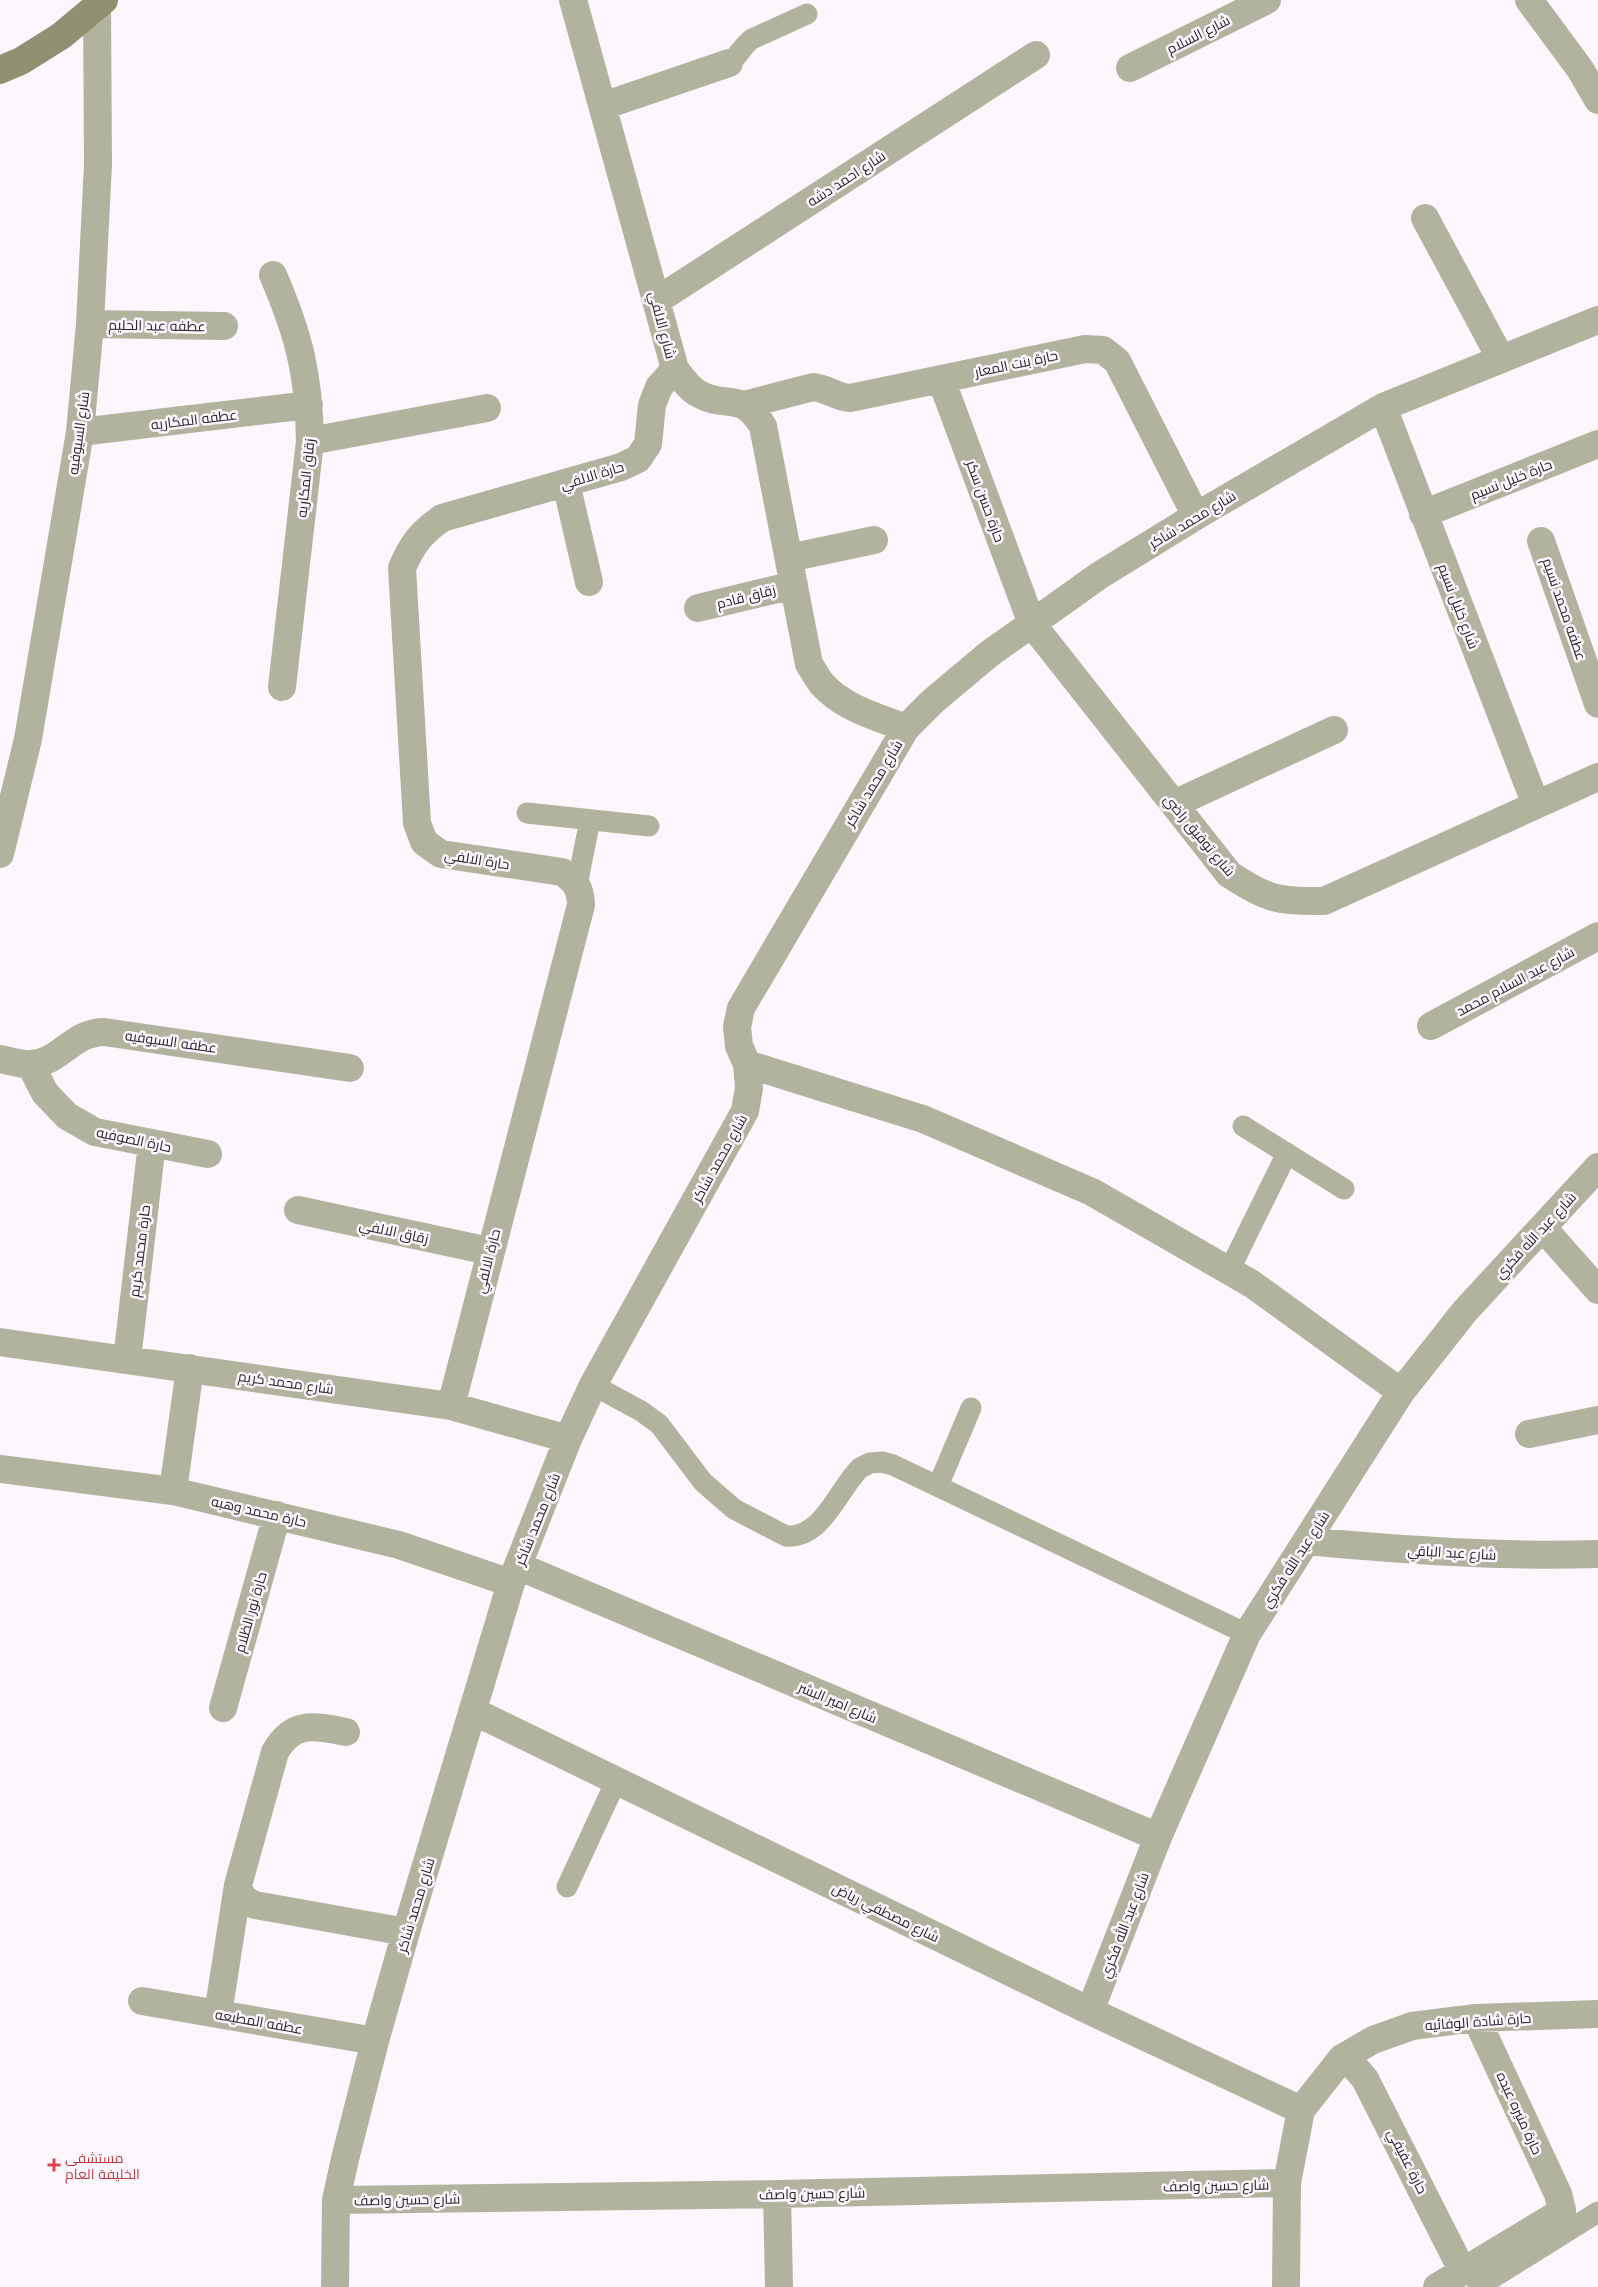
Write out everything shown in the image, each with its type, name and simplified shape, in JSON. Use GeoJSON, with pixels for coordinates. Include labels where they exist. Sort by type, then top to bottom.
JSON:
{"type":"FeatureCollection","features":[{"type":"Feature","properties":{"kind":"main road"},"geometry":{"type":"LineString","coordinates":[[0,70],[21,61],[61,36],[99,2]]}},
{"type":"Feature","properties":{"kind":"street","name":"شارع الالفي"},"geometry":{"type":"LineString","coordinates":[[573,0],[675,369],[686,383],[699,394],[716,400],[731,401],[744,405]]}},
{"type":"Feature","properties":{"kind":"street","name":"شارع السلام"},"geometry":{"type":"LineString","coordinates":[[1130,68],[1267,0]]}},
{"type":"Feature","properties":{"kind":"street"},"geometry":{"type":"LineString","coordinates":[[1529,0],[1589,62],[1598,100]]}},
{"type":"Feature","properties":{"kind":"street","name":"شارع السيوفيه"},"geometry":{"type":"LineString","coordinates":[[0,854],[28,739],[80,432],[90,324],[98,164],[99,2]]}},
{"type":"Feature","properties":{"kind":"street","name":"شارع احمد دشه"},"geometry":{"type":"LineString","coordinates":[[656,301],[1036,55]]}},
{"type":"Feature","properties":{"kind":"street"},"geometry":{"type":"LineString","coordinates":[[603,106],[729,63]]}},
{"type":"Feature","properties":{"kind":"street"},"geometry":{"type":"LineString","coordinates":[[1425,218],[1501,359]]}},
{"type":"Feature","properties":{"kind":"street","name":"زقاق المكاريه"},"geometry":{"type":"LineString","coordinates":[[273,274],[291,317],[301,352],[309,405],[310,441],[282,687]]}},
{"type":"Feature","properties":{"kind":"street","name":"شارع محمد شاكر"},"geometry":{"type":"LineString","coordinates":[[335,2287],[336,2200],[375,2041],[514,1575],[568,1439],[593,1385],[746,1111],[749,1088],[747,1064],[739,1046],[737,1026],[741,1008],[906,728],[933,701],[989,654],[1100,575],[1196,516],[1383,407],[1598,320]]}},
{"type":"Feature","properties":{"kind":"street","name":"عطفه عبد الحليم"},"geometry":{"type":"LineString","coordinates":[[90,324],[224,326]]}},
{"type":"Feature","properties":{"kind":"street","name":"حارة بنت المعار"},"geometry":{"type":"LineString","coordinates":[[744,405],[813,388],[820,388],[840,398],[850,398],[1085,349],[1103,350],[1117,361],[1196,516]]}},
{"type":"Feature","properties":{"kind":"street","name":"حارة الالفي"},"geometry":{"type":"LineString","coordinates":[[451,1406],[581,904],[581,894],[571,877],[562,872],[441,854],[424,842],[417,823],[402,568],[411,548],[424,531],[442,518],[621,467],[638,459],[648,444],[652,405],[659,387],[675,369]]}},
{"type":"Feature","properties":{"kind":"street","name":"حارة حسن سكر"},"geometry":{"type":"LineString","coordinates":[[941,379],[1032,624]]}},
{"type":"Feature","properties":{"kind":"street","name":"عطفه المكاريه"},"geometry":{"type":"LineString","coordinates":[[80,432],[309,405]]}},
{"type":"Feature","properties":{"kind":"street"},"geometry":{"type":"LineString","coordinates":[[744,405],[755,414],[763,426],[809,664],[822,684],[839,699],[859,710],[906,728]]}},
{"type":"Feature","properties":{"kind":"street","name":"شارع خليل نسيم"},"geometry":{"type":"LineString","coordinates":[[1383,407],[1536,805]]}},
{"type":"Feature","properties":{"kind":"street"},"geometry":{"type":"LineString","coordinates":[[310,441],[487,408]]}},
{"type":"Feature","properties":{"kind":"street","name":"حارة خليل نسيم"},"geometry":{"type":"LineString","coordinates":[[1424,514],[1598,444]]}},
{"type":"Feature","properties":{"kind":"street"},"geometry":{"type":"LineString","coordinates":[[566,483],[589,582]]}},
{"type":"Feature","properties":{"kind":"street"},"geometry":{"type":"LineString","coordinates":[[788,558],[874,540]]}},
{"type":"Feature","properties":{"kind":"street","name":"عطفه محمد نسيم"},"geometry":{"type":"LineString","coordinates":[[1542,541],[1598,704]]}},
{"type":"Feature","properties":{"kind":"street","name":"زقاق قادم"},"geometry":{"type":"LineString","coordinates":[[698,608],[794,585]]}},
{"type":"Feature","properties":{"kind":"street","name":"شارع توفيق راضي"},"geometry":{"type":"LineString","coordinates":[[1032,624],[1229,874],[1257,893],[1290,902],[1324,901],[1598,777]]}},
{"type":"Feature","properties":{"kind":"street"},"geometry":{"type":"LineString","coordinates":[[1174,804],[1334,730]]}},
{"type":"Feature","properties":{"kind":"street","name":"شارع عبد السلام محمد"},"geometry":{"type":"LineString","coordinates":[[1431,1026],[1598,936]]}},
{"type":"Feature","properties":{"kind":"street","name":"عطفه السيوفيه"},"geometry":{"type":"LineString","coordinates":[[0,1059],[30,1064],[45,1061],[60,1053],[81,1036],[92,1032],[104,1032],[350,1068]]}},
{"type":"Feature","properties":{"kind":"street","name":"حارة الصوفيه"},"geometry":{"type":"LineString","coordinates":[[30,1064],[45,1093],[67,1116],[95,1132],[208,1154]]}},
{"type":"Feature","properties":{"kind":"street"},"geometry":{"type":"LineString","coordinates":[[747,1064],[923,1119],[1092,1192],[1252,1284],[1401,1392]]}},
{"type":"Feature","properties":{"kind":"street","name":"حارة محمد كريم"},"geometry":{"type":"LineString","coordinates":[[127,1360],[152,1143]]}},
{"type":"Feature","properties":{"kind":"street","name":"شارع عبد الله فكري"},"geometry":{"type":"LineString","coordinates":[[1090,2011],[1158,1837],[1247,1634],[1401,1392],[1465,1311],[1598,1167]]}},
{"type":"Feature","properties":{"kind":"street","name":"زقاق الالفي"},"geometry":{"type":"LineString","coordinates":[[298,1210],[490,1251]]}},
{"type":"Feature","properties":{"kind":"street"},"geometry":{"type":"LineString","coordinates":[[1543,1228],[1598,1290]]}},
{"type":"Feature","properties":{"kind":"street","name":"شارع محمد كريم"},"geometry":{"type":"LineString","coordinates":[[0,1342],[451,1406],[568,1439]]}},
{"type":"Feature","properties":{"kind":"street"},"geometry":{"type":"LineString","coordinates":[[173,1491],[190,1368]]}},
{"type":"Feature","properties":{"kind":"street"},"geometry":{"type":"LineString","coordinates":[[1530,1434],[1598,1420]]}},
{"type":"Feature","properties":{"kind":"street","name":"حارة محمد وهبه"},"geometry":{"type":"LineString","coordinates":[[0,1469],[173,1491],[399,1545],[514,1575]]}},
{"type":"Feature","properties":{"kind":"street","name":"حارة نور الظلام"},"geometry":{"type":"LineString","coordinates":[[223,1708],[276,1515]]}},
{"type":"Feature","properties":{"kind":"street","name":"شارع عبد الباقي"},"geometry":{"type":"LineString","coordinates":[[1307,1541],[1415,1550],[1536,1556],[1598,1554]]}},
{"type":"Feature","properties":{"kind":"street","name":"شارع امير البشر"},"geometry":{"type":"LineString","coordinates":[[514,1575],[1158,1837]]}},
{"type":"Feature","properties":{"kind":"street","name":"شارع مصطفي رياض"},"geometry":{"type":"LineString","coordinates":[[473,1711],[1090,2011],[1301,2110]]}},
{"type":"Feature","properties":{"kind":"street"},"geometry":{"type":"LineString","coordinates":[[218,2014],[238,1885],[275,1752],[282,1740],[292,1732],[304,1727],[317,1726],[346,1732]]}},
{"type":"Feature","properties":{"kind":"street"},"geometry":{"type":"LineString","coordinates":[[238,1885],[243,1898],[256,1905],[406,1932]]}},
{"type":"Feature","properties":{"kind":"street","name":"عطفه المطيعه"},"geometry":{"type":"LineString","coordinates":[[142,2001],[375,2041]]}},
{"type":"Feature","properties":{"kind":"street","name":"حارة شادة الوفائيه"},"geometry":{"type":"LineString","coordinates":[[1301,2110],[1342,2058],[1373,2040],[1412,2026],[1476,2018],[1598,2014]]}},
{"type":"Feature","properties":{"kind":"street","name":"حارة منيره عبده"},"geometry":{"type":"LineString","coordinates":[[1476,2018],[1568,2218]]}},
{"type":"Feature","properties":{"kind":"street","name":"حارة عفيفي"},"geometry":{"type":"LineString","coordinates":[[1342,2058],[1353,2065],[1366,2079],[1471,2279]]}},
{"type":"Feature","properties":{"kind":"street"},"geometry":{"type":"LineString","coordinates":[[1286,2287],[1287,2183],[1301,2110]]}},
{"type":"Feature","properties":{"kind":"street","name":"شارع حسين واصف"},"geometry":{"type":"LineString","coordinates":[[336,2200],[777,2194],[1287,2183]]}},
{"type":"Feature","properties":{"kind":"street"},"geometry":{"type":"LineString","coordinates":[[777,2194],[779,2287]]}},
{"type":"Feature","properties":{"kind":"street"},"geometry":{"type":"LineString","coordinates":[[1437,2287],[1471,2279],[1558,2214],[1568,2218]]}},
{"type":"Feature","properties":{"kind":"lane"},"geometry":{"type":"LineString","coordinates":[[729,63],[736,58],[745,44],[752,39],[807,14]]}},
{"type":"Feature","properties":{"kind":"lane"},"geometry":{"type":"LineString","coordinates":[[528,813],[649,826]]}},
{"type":"Feature","properties":{"kind":"lane"},"geometry":{"type":"LineString","coordinates":[[577,885],[590,820]]}},
{"type":"Feature","properties":{"kind":"lane"},"geometry":{"type":"LineString","coordinates":[[1243,1126],[1344,1189]]}},
{"type":"Feature","properties":{"kind":"lane"},"geometry":{"type":"LineString","coordinates":[[1229,1270],[1287,1153]]}},
{"type":"Feature","properties":{"kind":"lane"},"geometry":{"type":"LineString","coordinates":[[593,1385],[641,1411],[659,1424],[704,1482],[734,1510],[786,1536],[795,1537],[811,1530],[851,1476],[860,1468],[870,1463],[882,1462],[894,1465],[1247,1634]]}},
{"type":"Feature","properties":{"kind":"lane"},"geometry":{"type":"LineString","coordinates":[[938,1486],[970,1408]]}},
{"type":"Feature","properties":{"kind":"lane"},"geometry":{"type":"LineString","coordinates":[[567,1887],[616,1781]]}},
{"type":"Feature","properties":{"kind":"lane"},"geometry":{"type":"LineString","coordinates":[[1568,2218],[1598,2212]]}},
{"type":"Feature","properties":{"kind":"place","name":"مستشفى الخليفة العام"},"geometry":{"type":"Point","coordinates":[54,2165]}}]}
